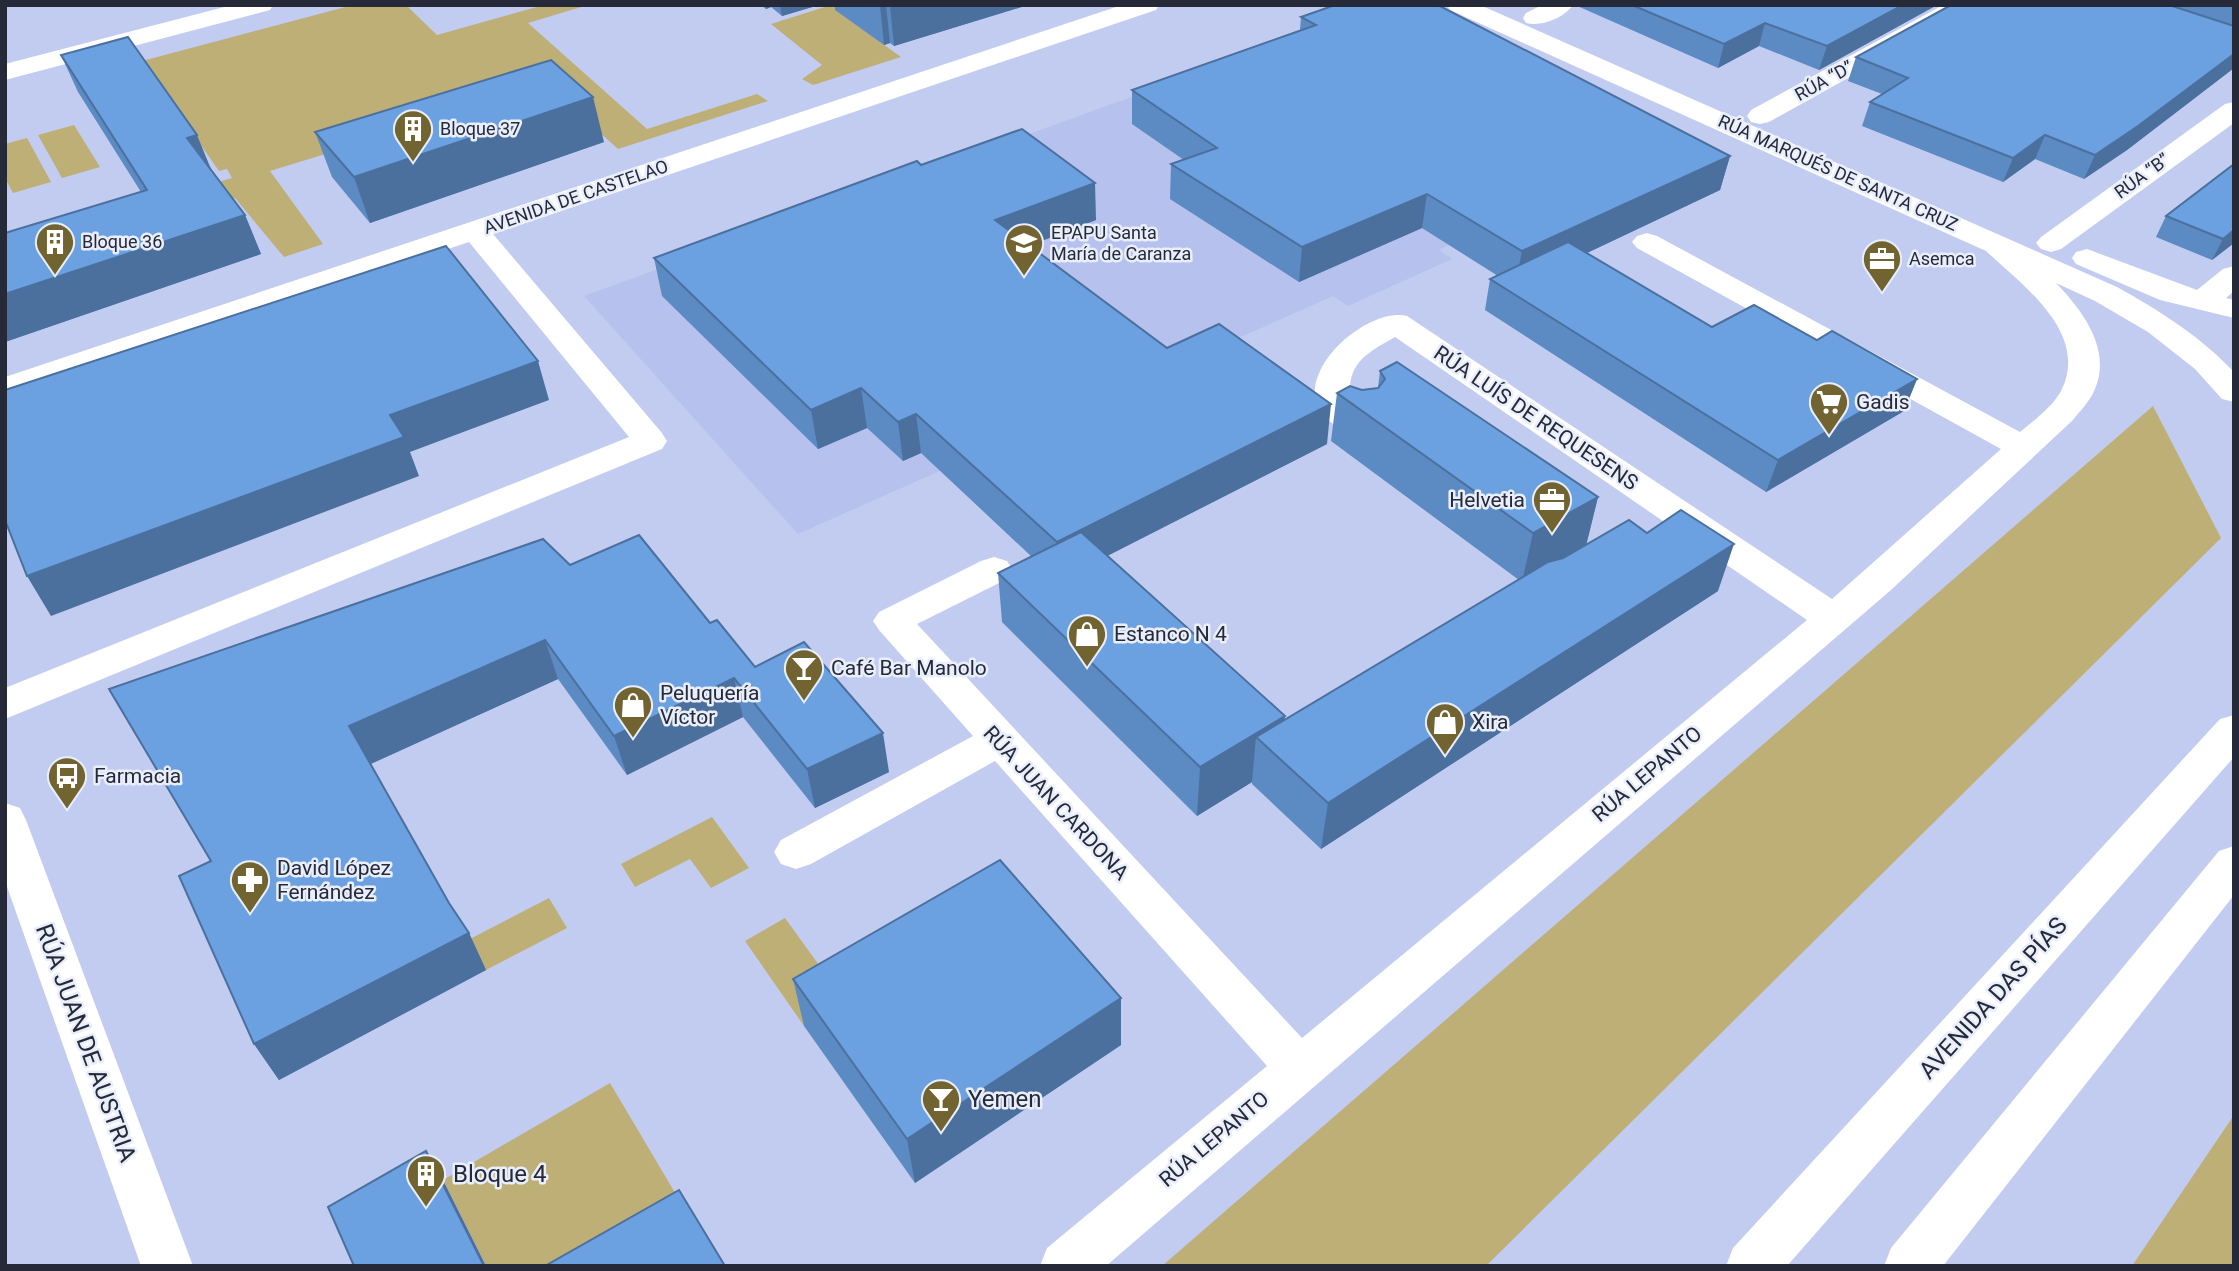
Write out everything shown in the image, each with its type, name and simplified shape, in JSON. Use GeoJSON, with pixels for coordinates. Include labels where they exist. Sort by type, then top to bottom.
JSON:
{"type":"FeatureCollection","features":[{"type":"Feature","properties":{"kind":"main road"},"geometry":{"type":"LineString","coordinates":[[5,72],[261,5]]}},
{"type":"Feature","properties":{"kind":"main road","name":"AVENIDA DE CASTELAO"},"geometry":{"type":"LineString","coordinates":[[5,388],[1147,5]]}},
{"type":"Feature","properties":{"kind":"main road","name":"RÚA MARQUÉS DE SANTA CRUZ"},"geometry":{"type":"LineString","coordinates":[[1459,5],[2106,294],[2147,317],[2202,357],[2234,392]]}},
{"type":"Feature","properties":{"kind":"main road","name":"RÚA MARQUÉS DE SANTA CRUZ"},"geometry":{"type":"LineString","coordinates":[[1507,5],[2153,286],[2234,309]]}},
{"type":"Feature","properties":{"kind":"main road"},"geometry":{"type":"LineString","coordinates":[[1535,18],[1561,5]]}},
{"type":"Feature","properties":{"kind":"main road","name":"RÚA “D”"},"geometry":{"type":"LineString","coordinates":[[1760,116],[1961,5]]}},
{"type":"Feature","properties":{"kind":"main road","name":"RÚA “B”"},"geometry":{"type":"LineString","coordinates":[[2051,243],[2234,110]]}},
{"type":"Feature","properties":{"kind":"main road"},"geometry":{"type":"LineString","coordinates":[[5,704],[650,441],[475,231]]}},
{"type":"Feature","properties":{"kind":"main road"},"geometry":{"type":"LineString","coordinates":[[1647,242],[2024,448]]}},
{"type":"Feature","properties":{"kind":"main road","name":"RÚA LEPANTO"},"geometry":{"type":"LineString","coordinates":[[1066,1266],[1832,618],[2061,413],[2079,389],[2084,363],[2078,335],[2064,309],[1993,242]]}},
{"type":"Feature","properties":{"kind":"main road"},"geometry":{"type":"LineString","coordinates":[[2202,302],[2234,275]]}},
{"type":"Feature","properties":{"kind":"main road","name":"RÚA LUÍS DE REQUESENS"},"geometry":{"type":"LineString","coordinates":[[1359,427],[1335,409],[1331,390],[1335,369],[1350,352],[1396,323],[1832,618]]}},
{"type":"Feature","properties":{"kind":"main road"},"geometry":{"type":"LineString","coordinates":[[1641,533],[1675,513]]}},
{"type":"Feature","properties":{"kind":"main road","name":"RÚA JUAN CARDONA"},"geometry":{"type":"LineString","coordinates":[[994,570],[892,621],[998,741],[1298,1067]]}},
{"type":"Feature","properties":{"kind":"main road","name":"AVENIDA DAS PÍAS"},"geometry":{"type":"LineString","coordinates":[[1752,1266],[2234,730]]}},
{"type":"Feature","properties":{"kind":"main road"},"geometry":{"type":"LineString","coordinates":[[796,852],[998,741]]}},
{"type":"Feature","properties":{"kind":"main road","name":"RÚA JUAN DE AUSTRIA"},"geometry":{"type":"LineString","coordinates":[[5,820],[167,1266]]}},
{"type":"Feature","properties":{"kind":"main road"},"geometry":{"type":"LineString","coordinates":[[1910,1266],[2234,863]]}},
{"type":"Feature","properties":{"kind":"shaded area"},"geometry":{"type":"Polygon","coordinates":[[[353,5],[406,5],[437,35],[544,5],[588,5],[528,23],[647,129],[757,94],[768,101],[618,149],[586,120],[371,140],[270,171],[323,244],[284,257],[235,198],[6,269],[5,244],[232,178],[227,169],[219,171],[142,61],[353,5]]]}},
{"type":"Feature","properties":{"kind":"shaded area"},"geometry":{"type":"Polygon","coordinates":[[[831,5],[839,5],[841,14],[901,57],[813,85],[802,79],[822,65],[771,24],[831,5]]]}},
{"type":"Feature","properties":{"kind":"shaded area","name":"EPAPU Santa María de Caranza"},"geometry":{"type":"Polygon","coordinates":[[[1259,54],[1525,204],[1439,250],[1452,259],[1348,306],[1333,296],[798,534],[584,296],[1109,105],[1259,54]]]}},
{"type":"Feature","properties":{"kind":"shaded area"},"geometry":{"type":"Polygon","coordinates":[[[74,125],[100,167],[62,178],[38,135],[74,125]]]}},
{"type":"Feature","properties":{"kind":"shaded area"},"geometry":{"type":"Polygon","coordinates":[[[27,138],[51,182],[13,193],[5,178],[5,144],[27,138]]]}},
{"type":"Feature","properties":{"kind":"shaded area"},"geometry":{"type":"Polygon","coordinates":[[[2153,406],[2221,538],[1486,1266],[1162,1266],[2153,406]]]}},
{"type":"Feature","properties":{"kind":"shaded area"},"geometry":{"type":"Polygon","coordinates":[[[712,817],[749,868],[711,888],[690,859],[635,887],[621,864],[712,817]]]}},
{"type":"Feature","properties":{"kind":"shaded area"},"geometry":{"type":"Polygon","coordinates":[[[549,898],[567,928],[486,970],[466,941],[549,898]]]}},
{"type":"Feature","properties":{"kind":"shaded area"},"geometry":{"type":"Polygon","coordinates":[[[785,918],[845,1001],[804,1026],[745,941],[785,918]]]}},
{"type":"Feature","properties":{"kind":"shaded area"},"geometry":{"type":"Polygon","coordinates":[[[610,1083],[690,1218],[608,1266],[486,1266],[443,1180],[610,1083]]]}},
{"type":"Feature","properties":{"kind":"shaded area"},"geometry":{"type":"Polygon","coordinates":[[[2234,1115],[2234,1266],[2132,1266],[2234,1115]]]}},
{"type":"Feature","properties":{"kind":"building"},"geometry":{"type":"Polygon","coordinates":[[[1335,5],[1438,5],[1730,156],[1522,251],[1427,194],[1302,247],[1171,164],[1217,148],[1132,90],[1316,25],[1301,17],[1335,5]]]}},
{"type":"Feature","properties":{"kind":"building"},"geometry":{"type":"Polygon","coordinates":[[[1632,5],[1903,5],[1827,46],[1765,23],[1724,44],[1632,5]]]}},
{"type":"Feature","properties":{"kind":"building"},"geometry":{"type":"Polygon","coordinates":[[[1951,5],[2169,5],[2234,26],[2234,54],[2095,155],[2045,135],[2013,158],[1870,102],[1908,78],[1856,57],[1951,5]]]}},
{"type":"Feature","properties":{"kind":"building"},"geometry":{"type":"Polygon","coordinates":[[[128,37],[197,135],[187,138],[245,215],[5,294],[5,233],[147,190],[61,55],[128,37]]]}},
{"type":"Feature","properties":{"kind":"building"},"geometry":{"type":"Polygon","coordinates":[[[551,60],[593,97],[354,177],[315,132],[551,60]]]}},
{"type":"Feature","properties":{"kind":"building"},"geometry":{"type":"Polygon","coordinates":[[[1022,129],[1095,183],[995,220],[1167,348],[1219,324],[1331,404],[1057,542],[916,414],[898,422],[861,388],[811,410],[654,258],[917,161],[921,165],[1022,129]]]}},
{"type":"Feature","properties":{"kind":"building"},"geometry":{"type":"Polygon","coordinates":[[[2234,164],[2234,230],[2223,239],[2166,216],[2234,164]]]}},
{"type":"Feature","properties":{"kind":"building"},"geometry":{"type":"Polygon","coordinates":[[[1568,242],[1712,327],[1754,305],[1817,340],[1832,331],[1917,379],[1778,460],[1490,279],[1568,242]]]}},
{"type":"Feature","properties":{"kind":"building"},"geometry":{"type":"Polygon","coordinates":[[[446,246],[538,361],[390,415],[404,437],[27,576],[5,520],[5,390],[446,246]]]}},
{"type":"Feature","properties":{"kind":"building"},"geometry":{"type":"Polygon","coordinates":[[[1397,362],[1598,497],[1533,533],[1337,393],[1350,386],[1362,390],[1378,388],[1385,379],[1380,371],[1397,362]]]}},
{"type":"Feature","properties":{"kind":"building"},"geometry":{"type":"Polygon","coordinates":[[[1681,510],[1734,544],[1328,803],[1256,737],[1548,562],[1563,558],[1629,520],[1647,533],[1681,510]]]}},
{"type":"Feature","properties":{"kind":"building"},"geometry":{"type":"Polygon","coordinates":[[[1081,532],[1285,716],[1200,767],[998,573],[1081,532]]]}},
{"type":"Feature","properties":{"kind":"building"},"geometry":{"type":"Polygon","coordinates":[[[639,535],[710,623],[717,620],[755,667],[804,642],[883,733],[807,769],[734,678],[614,736],[545,640],[349,726],[449,903],[469,933],[254,1044],[179,876],[211,861],[109,689],[543,539],[570,565],[639,535]]]}},
{"type":"Feature","properties":{"kind":"building"},"geometry":{"type":"Polygon","coordinates":[[[1000,860],[1121,998],[907,1139],[793,979],[1000,860]]]}},
{"type":"Feature","properties":{"kind":"building","name":"Bloque 4"},"geometry":{"type":"Polygon","coordinates":[[[426,1151],[484,1266],[354,1266],[328,1207],[426,1151]]]}},
{"type":"Feature","properties":{"kind":"building"},"geometry":{"type":"Polygon","coordinates":[[[679,1190],[725,1266],[545,1266],[679,1190]]]}},
{"type":"Feature","properties":{"kind":"place","name":"Bloque 37"},"geometry":{"type":"Point","coordinates":[413,163]}},
{"type":"Feature","properties":{"kind":"place","name":"Bloque 36"},"geometry":{"type":"Point","coordinates":[55,276]}},
{"type":"Feature","properties":{"kind":"place","name":"EPAPU Santa María de Caranza"},"geometry":{"type":"Point","coordinates":[1024,277]}},
{"type":"Feature","properties":{"kind":"place","name":"Asemca"},"geometry":{"type":"Point","coordinates":[1882,293]}},
{"type":"Feature","properties":{"kind":"place","name":"Gadis"},"geometry":{"type":"Point","coordinates":[1829,436]}},
{"type":"Feature","properties":{"kind":"place","name":"Helvetia"},"geometry":{"type":"Point","coordinates":[1552,534]}},
{"type":"Feature","properties":{"kind":"place","name":"Estanco N 4"},"geometry":{"type":"Point","coordinates":[1087,668]}},
{"type":"Feature","properties":{"kind":"place","name":"Café Bar Manolo"},"geometry":{"type":"Point","coordinates":[804,702]}},
{"type":"Feature","properties":{"kind":"place","name":"Peluquería Víctor"},"geometry":{"type":"Point","coordinates":[633,739]}},
{"type":"Feature","properties":{"kind":"place","name":"Xira"},"geometry":{"type":"Point","coordinates":[1445,756]}},
{"type":"Feature","properties":{"kind":"place","name":"Farmacia"},"geometry":{"type":"Point","coordinates":[67,810]}},
{"type":"Feature","properties":{"kind":"place","name":"David López Fernández"},"geometry":{"type":"Point","coordinates":[250,914]}},
{"type":"Feature","properties":{"kind":"place","name":"Yemen"},"geometry":{"type":"Point","coordinates":[941,1133]}},
{"type":"Feature","properties":{"kind":"place","name":"Bloque 4"},"geometry":{"type":"Point","coordinates":[426,1208]}}]}
